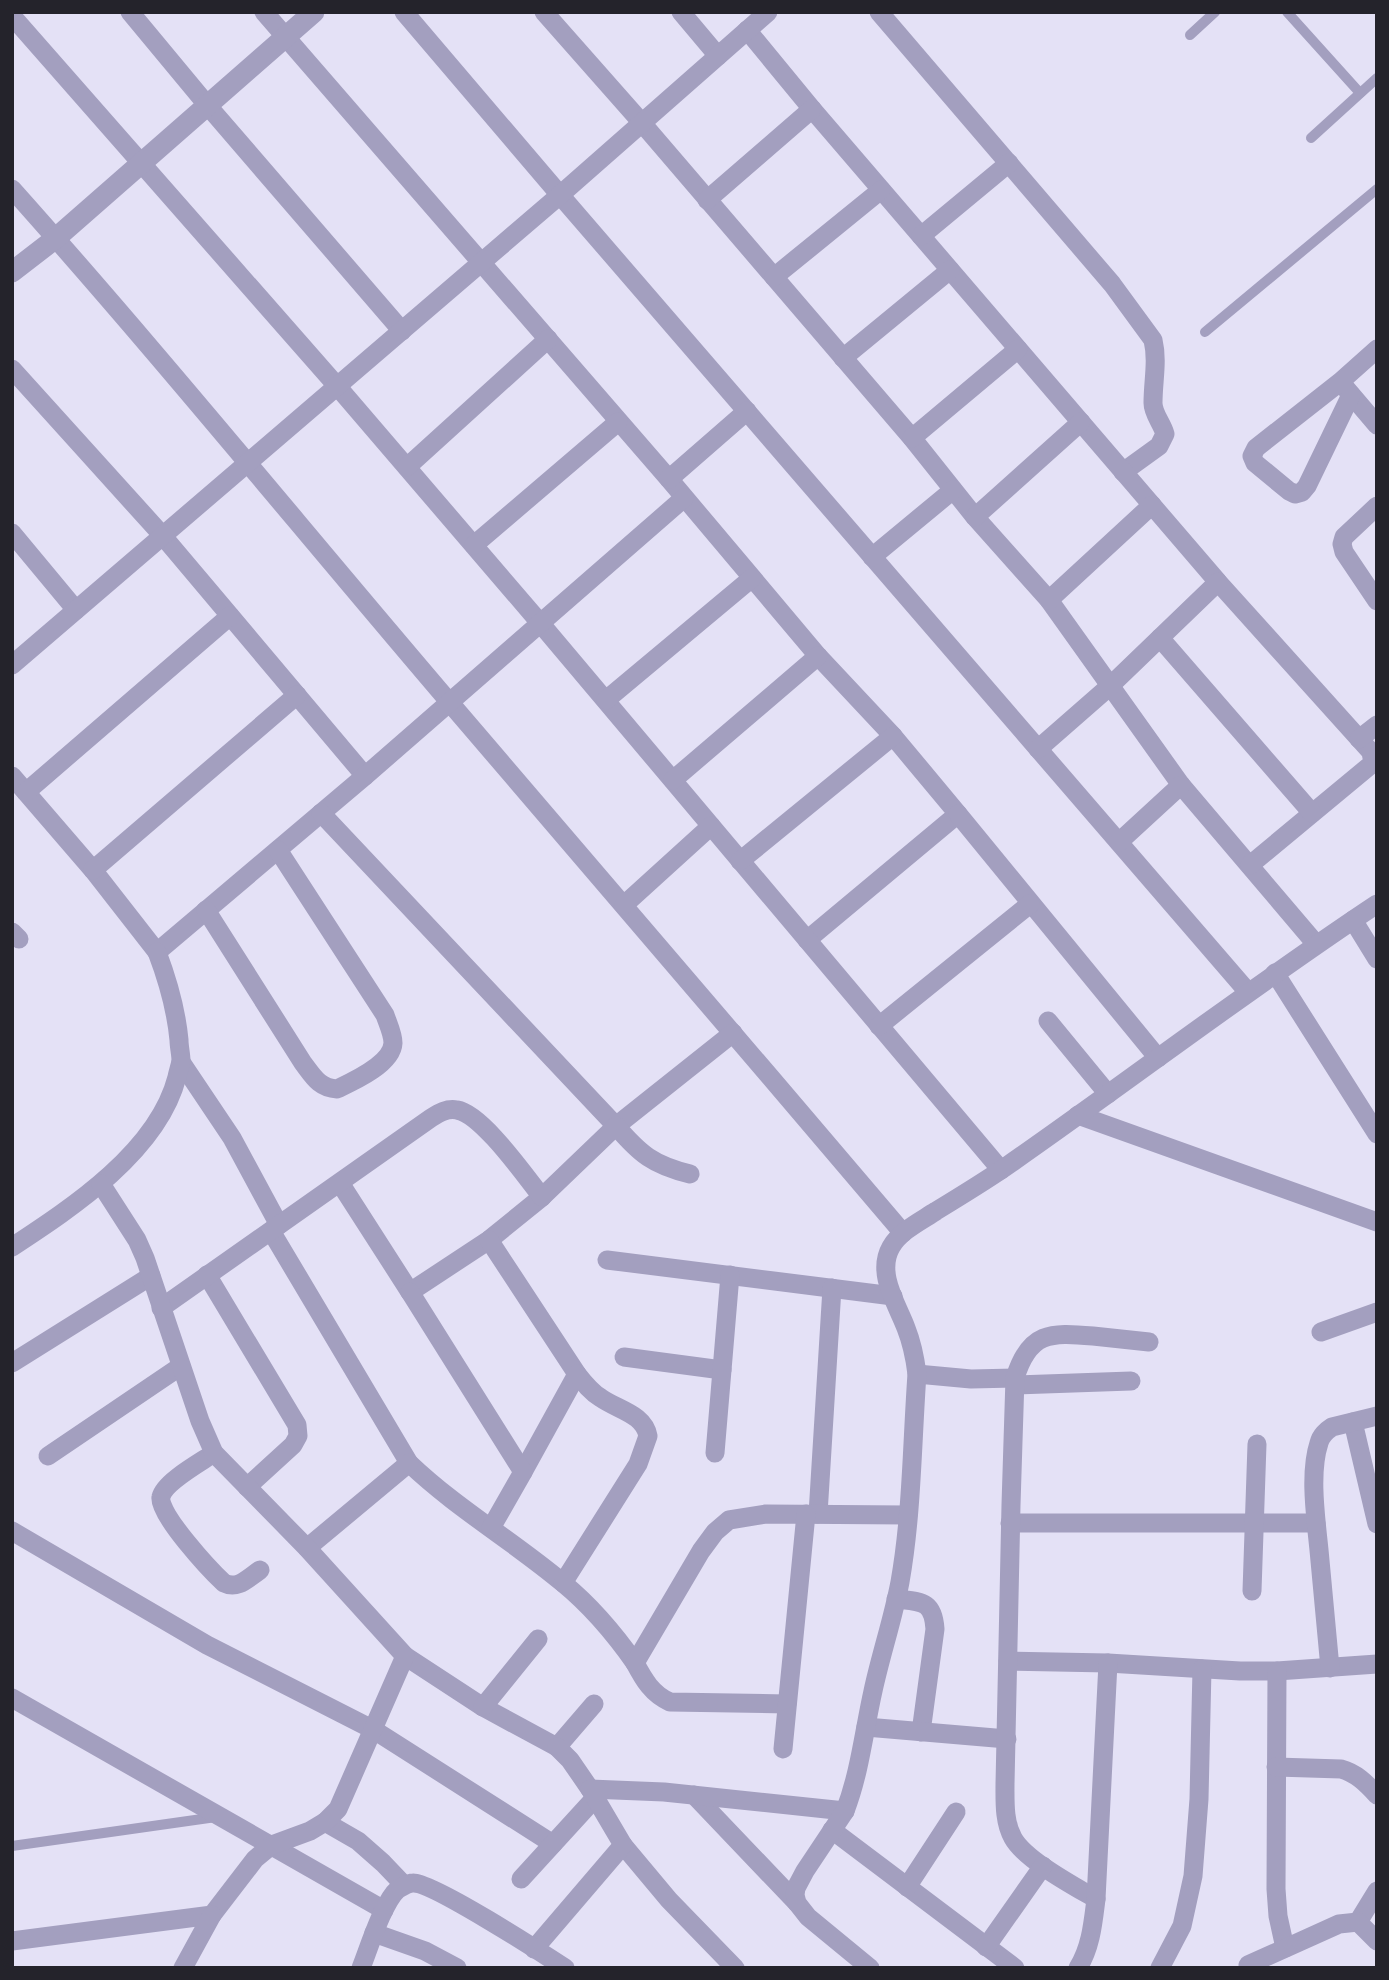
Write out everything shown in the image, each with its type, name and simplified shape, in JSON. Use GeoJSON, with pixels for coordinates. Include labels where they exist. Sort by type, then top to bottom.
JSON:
{"type":"FeatureCollection","features":[{"type":"Feature","properties":{"kind":"street"},"geometry":{"type":"LineString","coordinates":[[130,12],[402,331]]}},
{"type":"Feature","properties":{"kind":"street"},"geometry":{"type":"LineString","coordinates":[[264,12],[482,261],[818,656],[893,736],[1157,1058]]}},
{"type":"Feature","properties":{"kind":"street"},"geometry":{"type":"LineString","coordinates":[[12,272],[57,238],[314,12]]}},
{"type":"Feature","properties":{"kind":"street"},"geometry":{"type":"LineString","coordinates":[[404,12],[1248,992]]}},
{"type":"Feature","properties":{"kind":"street"},"geometry":{"type":"LineString","coordinates":[[544,12],[1049,600],[1181,785],[1316,944]]}},
{"type":"Feature","properties":{"kind":"street"},"geometry":{"type":"LineString","coordinates":[[681,12],[718,56]]}},
{"type":"Feature","properties":{"kind":"street"},"geometry":{"type":"LineString","coordinates":[[12,665],[560,195],[768,12]]}},
{"type":"Feature","properties":{"kind":"street"},"geometry":{"type":"LineString","coordinates":[[879,12],[1112,284],[1153,340],[1156,362],[1153,404],[1165,434],[1158,446],[1123,472]]}},
{"type":"Feature","properties":{"kind":"street"},"geometry":{"type":"LineString","coordinates":[[12,16],[474,545],[1000,1170]]}},
{"type":"Feature","properties":{"kind":"street"},"geometry":{"type":"LineString","coordinates":[[747,30],[1218,582],[1371,752],[1373,763],[1250,865]]}},
{"type":"Feature","properties":{"kind":"street"},"geometry":{"type":"LineString","coordinates":[[708,200],[812,109]]}},
{"type":"Feature","properties":{"kind":"street"},"geometry":{"type":"LineString","coordinates":[[921,236],[1009,163]]}},
{"type":"Feature","properties":{"kind":"street"},"geometry":{"type":"LineString","coordinates":[[12,189],[57,238],[450,703],[904,1233]]}},
{"type":"Feature","properties":{"kind":"street"},"geometry":{"type":"LineString","coordinates":[[774,277],[881,190]]}},
{"type":"Feature","properties":{"kind":"street"},"geometry":{"type":"LineString","coordinates":[[843,358],[950,270]]}},
{"type":"Feature","properties":{"kind":"street"},"geometry":{"type":"LineString","coordinates":[[407,467],[548,339]]}},
{"type":"Feature","properties":{"kind":"street"},"geometry":{"type":"LineString","coordinates":[[912,438],[1018,349]]}},
{"type":"Feature","properties":{"kind":"street"},"geometry":{"type":"LineString","coordinates":[[1345,388],[1307,486],[1303,492],[1294,494],[1255,463],[1252,456],[1256,448],[1345,388],[1377,349]]}},
{"type":"Feature","properties":{"kind":"street"},"geometry":{"type":"LineString","coordinates":[[12,369],[162,535],[365,776]]}},
{"type":"Feature","properties":{"kind":"street"},"geometry":{"type":"LineString","coordinates":[[1345,388],[1377,425]]}},
{"type":"Feature","properties":{"kind":"street"},"geometry":{"type":"LineString","coordinates":[[669,479],[747,411]]}},
{"type":"Feature","properties":{"kind":"street"},"geometry":{"type":"LineString","coordinates":[[474,545],[618,422]]}},
{"type":"Feature","properties":{"kind":"street"},"geometry":{"type":"LineString","coordinates":[[975,517],[1081,422]]}},
{"type":"Feature","properties":{"kind":"street"},"geometry":{"type":"LineString","coordinates":[[872,557],[953,490]]}},
{"type":"Feature","properties":{"kind":"street"},"geometry":{"type":"LineString","coordinates":[[157,952],[450,703],[684,498]]}},
{"type":"Feature","properties":{"kind":"street"},"geometry":{"type":"LineString","coordinates":[[1049,600],[1152,505]]}},
{"type":"Feature","properties":{"kind":"street"},"geometry":{"type":"LineString","coordinates":[[1377,506],[1344,537],[1342,544],[1344,552],[1377,601]]}},
{"type":"Feature","properties":{"kind":"street"},"geometry":{"type":"LineString","coordinates":[[12,533],[76,610]]}},
{"type":"Feature","properties":{"kind":"street"},"geometry":{"type":"LineString","coordinates":[[606,700],[752,578]]}},
{"type":"Feature","properties":{"kind":"street"},"geometry":{"type":"LineString","coordinates":[[1038,748],[1110,686],[1218,582]]}},
{"type":"Feature","properties":{"kind":"street"},"geometry":{"type":"LineString","coordinates":[[26,792],[230,616]]}},
{"type":"Feature","properties":{"kind":"street"},"geometry":{"type":"LineString","coordinates":[[1160,638],[1312,813]]}},
{"type":"Feature","properties":{"kind":"street"},"geometry":{"type":"LineString","coordinates":[[673,780],[818,656]]}},
{"type":"Feature","properties":{"kind":"street"},"geometry":{"type":"LineString","coordinates":[[93,870],[297,695]]}},
{"type":"Feature","properties":{"kind":"street"},"geometry":{"type":"LineString","coordinates":[[1359,739],[1377,725]]}},
{"type":"Feature","properties":{"kind":"street"},"geometry":{"type":"LineString","coordinates":[[740,861],[893,736]]}},
{"type":"Feature","properties":{"kind":"street"},"geometry":{"type":"LineString","coordinates":[[12,776],[93,870],[157,952],[169,982],[176,1014],[181,1062],[173,1090],[160,1117],[132,1152],[101,1184],[64,1213],[12,1247]]}},
{"type":"Feature","properties":{"kind":"street"},"geometry":{"type":"LineString","coordinates":[[1119,842],[1181,785]]}},
{"type":"Feature","properties":{"kind":"street"},"geometry":{"type":"LineString","coordinates":[[321,813],[642,1154],[672,1170],[690,1174]]}},
{"type":"Feature","properties":{"kind":"street"},"geometry":{"type":"LineString","coordinates":[[807,940],[958,814]]}},
{"type":"Feature","properties":{"kind":"street"},"geometry":{"type":"LineString","coordinates":[[624,905],[712,826]]}},
{"type":"Feature","properties":{"kind":"street"},"geometry":{"type":"LineString","coordinates":[[206,910],[303,1063],[320,1084],[337,1089],[385,1062],[393,1044],[385,1015],[278,850]]}},
{"type":"Feature","properties":{"kind":"street"},"geometry":{"type":"LineString","coordinates":[[879,1026],[1030,904]]}},
{"type":"Feature","properties":{"kind":"street"},"geometry":{"type":"LineString","coordinates":[[797,1903],[796,1888],[845,1811],[855,1781],[872,1692],[901,1573],[908,1515],[917,1374],[914,1353],[886,1276],[890,1247],[904,1233],[1000,1170],[1316,944],[1377,904]]}},
{"type":"Feature","properties":{"kind":"street"},"geometry":{"type":"LineString","coordinates":[[1353,920],[1377,959]]}},
{"type":"Feature","properties":{"kind":"street"},"geometry":{"type":"LineString","coordinates":[[1275,973],[1377,1134]]}},
{"type":"Feature","properties":{"kind":"street"},"geometry":{"type":"LineString","coordinates":[[1048,1021],[1108,1094]]}},
{"type":"Feature","properties":{"kind":"street"},"geometry":{"type":"LineString","coordinates":[[410,1292],[489,1240],[542,1197],[616,1126],[733,1033]]}},
{"type":"Feature","properties":{"kind":"street"},"geometry":{"type":"LineString","coordinates":[[181,1062],[232,1138],[275,1228],[409,1463],[437,1488],[563,1583],[596,1612],[658,1697],[670,1702],[787,1704]]}},
{"type":"Feature","properties":{"kind":"street"},"geometry":{"type":"LineString","coordinates":[[161,1308],[430,1118],[444,1111],[454,1109],[474,1118],[542,1197]]}},
{"type":"Feature","properties":{"kind":"street"},"geometry":{"type":"LineString","coordinates":[[1078,1115],[1377,1222]]}},
{"type":"Feature","properties":{"kind":"street"},"geometry":{"type":"LineString","coordinates":[[340,1183],[523,1472]]}},
{"type":"Feature","properties":{"kind":"street"},"geometry":{"type":"LineString","coordinates":[[101,1184],[137,1240],[200,1422],[214,1453],[307,1548],[405,1656],[483,1706],[557,1748],[570,1760],[623,1845],[669,1900],[735,1968]]}},
{"type":"Feature","properties":{"kind":"street"},"geometry":{"type":"LineString","coordinates":[[489,1240],[589,1389],[643,1423],[649,1436],[638,1465],[563,1583]]}},
{"type":"Feature","properties":{"kind":"street"},"geometry":{"type":"LineString","coordinates":[[607,1260],[893,1296]]}},
{"type":"Feature","properties":{"kind":"street"},"geometry":{"type":"LineString","coordinates":[[207,1275],[297,1425],[298,1436],[293,1445],[247,1487]]}},
{"type":"Feature","properties":{"kind":"street"},"geometry":{"type":"LineString","coordinates":[[715,1453],[730,1275]]}},
{"type":"Feature","properties":{"kind":"street"},"geometry":{"type":"LineString","coordinates":[[12,1363],[151,1276]]}},
{"type":"Feature","properties":{"kind":"street"},"geometry":{"type":"LineString","coordinates":[[783,1749],[812,1514],[832,1288]]}},
{"type":"Feature","properties":{"kind":"street"},"geometry":{"type":"LineString","coordinates":[[1321,1332],[1377,1312]]}},
{"type":"Feature","properties":{"kind":"street"},"geometry":{"type":"LineString","coordinates":[[1096,1899],[1019,1847],[1008,1826],[1005,1805],[1006,1739],[1015,1381],[1027,1350],[1045,1336],[1067,1333],[1149,1342]]}},
{"type":"Feature","properties":{"kind":"street"},"geometry":{"type":"LineString","coordinates":[[624,1357],[722,1370]]}},
{"type":"Feature","properties":{"kind":"street"},"geometry":{"type":"LineString","coordinates":[[48,1456],[181,1366]]}},
{"type":"Feature","properties":{"kind":"street"},"geometry":{"type":"LineString","coordinates":[[491,1528],[577,1374]]}},
{"type":"Feature","properties":{"kind":"street"},"geometry":{"type":"LineString","coordinates":[[917,1374],[1015,1381],[1131,1381]]}},
{"type":"Feature","properties":{"kind":"street"},"geometry":{"type":"LineString","coordinates":[[1330,1668],[1316,1523],[1315,1473],[1319,1442],[1327,1431],[1377,1416]]}},
{"type":"Feature","properties":{"kind":"street"},"geometry":{"type":"LineString","coordinates":[[1353,1422],[1377,1524]]}},
{"type":"Feature","properties":{"kind":"street"},"geometry":{"type":"LineString","coordinates":[[1252,1591],[1258,1444]]}},
{"type":"Feature","properties":{"kind":"street"},"geometry":{"type":"LineString","coordinates":[[214,1453],[171,1483],[161,1496],[161,1503],[169,1520],[224,1583],[235,1586],[260,1570]]}},
{"type":"Feature","properties":{"kind":"street"},"geometry":{"type":"LineString","coordinates":[[307,1548],[409,1463]]}},
{"type":"Feature","properties":{"kind":"street"},"geometry":{"type":"LineString","coordinates":[[635,1663],[701,1551],[729,1520],[748,1516],[812,1514],[908,1515]]}},
{"type":"Feature","properties":{"kind":"street"},"geometry":{"type":"LineString","coordinates":[[1010,1523],[1316,1523]]}},
{"type":"Feature","properties":{"kind":"street"},"geometry":{"type":"LineString","coordinates":[[12,1531],[207,1644],[374,1730],[553,1844]]}},
{"type":"Feature","properties":{"kind":"street"},"geometry":{"type":"LineString","coordinates":[[896,1599],[927,1605],[934,1622],[921,1732]]}},
{"type":"Feature","properties":{"kind":"street"},"geometry":{"type":"LineString","coordinates":[[483,1706],[538,1639]]}},
{"type":"Feature","properties":{"kind":"street"},"geometry":{"type":"LineString","coordinates":[[183,1968],[212,1915],[255,1859],[272,1845],[310,1831],[325,1822],[338,1809],[405,1656]]}},
{"type":"Feature","properties":{"kind":"street"},"geometry":{"type":"LineString","coordinates":[[1008,1661],[1277,1671],[1377,1664]]}},
{"type":"Feature","properties":{"kind":"street"},"geometry":{"type":"LineString","coordinates":[[1086,1965],[1096,1899],[1108,1663]]}},
{"type":"Feature","properties":{"kind":"street"},"geometry":{"type":"LineString","coordinates":[[1168,1965],[1182,1926],[1193,1876],[1199,1799],[1202,1670]]}},
{"type":"Feature","properties":{"kind":"street"},"geometry":{"type":"LineString","coordinates":[[1277,1671],[1276,1889],[1285,1948]]}},
{"type":"Feature","properties":{"kind":"street"},"geometry":{"type":"LineString","coordinates":[[12,1698],[384,1910]]}},
{"type":"Feature","properties":{"kind":"street"},"geometry":{"type":"LineString","coordinates":[[557,1748],[594,1704]]}},
{"type":"Feature","properties":{"kind":"street"},"geometry":{"type":"LineString","coordinates":[[866,1727],[1006,1739]]}},
{"type":"Feature","properties":{"kind":"street"},"geometry":{"type":"LineString","coordinates":[[1276,1767],[1341,1769],[1360,1778],[1377,1795]]}},
{"type":"Feature","properties":{"kind":"street"},"geometry":{"type":"LineString","coordinates":[[521,1879],[553,1844],[592,1794],[636,1790],[845,1811]]}},
{"type":"Feature","properties":{"kind":"street"},"geometry":{"type":"LineString","coordinates":[[694,1796],[808,1917],[870,1968]]}},
{"type":"Feature","properties":{"kind":"street"},"geometry":{"type":"LineString","coordinates":[[907,1886],[956,1812]]}},
{"type":"Feature","properties":{"kind":"street"},"geometry":{"type":"LineString","coordinates":[[325,1822],[358,1841],[404,1885]]}},
{"type":"Feature","properties":{"kind":"street"},"geometry":{"type":"LineString","coordinates":[[832,1830],[1014,1968]]}},
{"type":"Feature","properties":{"kind":"street"},"geometry":{"type":"LineString","coordinates":[[534,1949],[623,1845]]}},
{"type":"Feature","properties":{"kind":"street"},"geometry":{"type":"LineString","coordinates":[[986,1947],[1044,1866]]}},
{"type":"Feature","properties":{"kind":"street"},"geometry":{"type":"LineString","coordinates":[[361,1968],[393,1894],[404,1885],[414,1883],[427,1887],[565,1968]]}},
{"type":"Feature","properties":{"kind":"street"},"geometry":{"type":"LineString","coordinates":[[1357,1922],[1377,1891]]}},
{"type":"Feature","properties":{"kind":"street"},"geometry":{"type":"LineString","coordinates":[[12,1941],[212,1915]]}},
{"type":"Feature","properties":{"kind":"street"},"geometry":{"type":"LineString","coordinates":[[1248,1965],[1339,1924],[1357,1922],[1377,1941]]}},
{"type":"Feature","properties":{"kind":"street"},"geometry":{"type":"LineString","coordinates":[[374,1933],[425,1951],[457,1968]]}},
{"type":"Feature","properties":{"kind":"lane"},"geometry":{"type":"LineString","coordinates":[[1190,35],[1215,12]]}},
{"type":"Feature","properties":{"kind":"lane"},"geometry":{"type":"LineString","coordinates":[[1287,12],[1360,93]]}},
{"type":"Feature","properties":{"kind":"lane"},"geometry":{"type":"LineString","coordinates":[[1311,138],[1377,78]]}},
{"type":"Feature","properties":{"kind":"lane"},"geometry":{"type":"LineString","coordinates":[[1205,332],[1377,189]]}},
{"type":"Feature","properties":{"kind":"lane"},"geometry":{"type":"LineString","coordinates":[[12,1846],[220,1816]]}}]}
